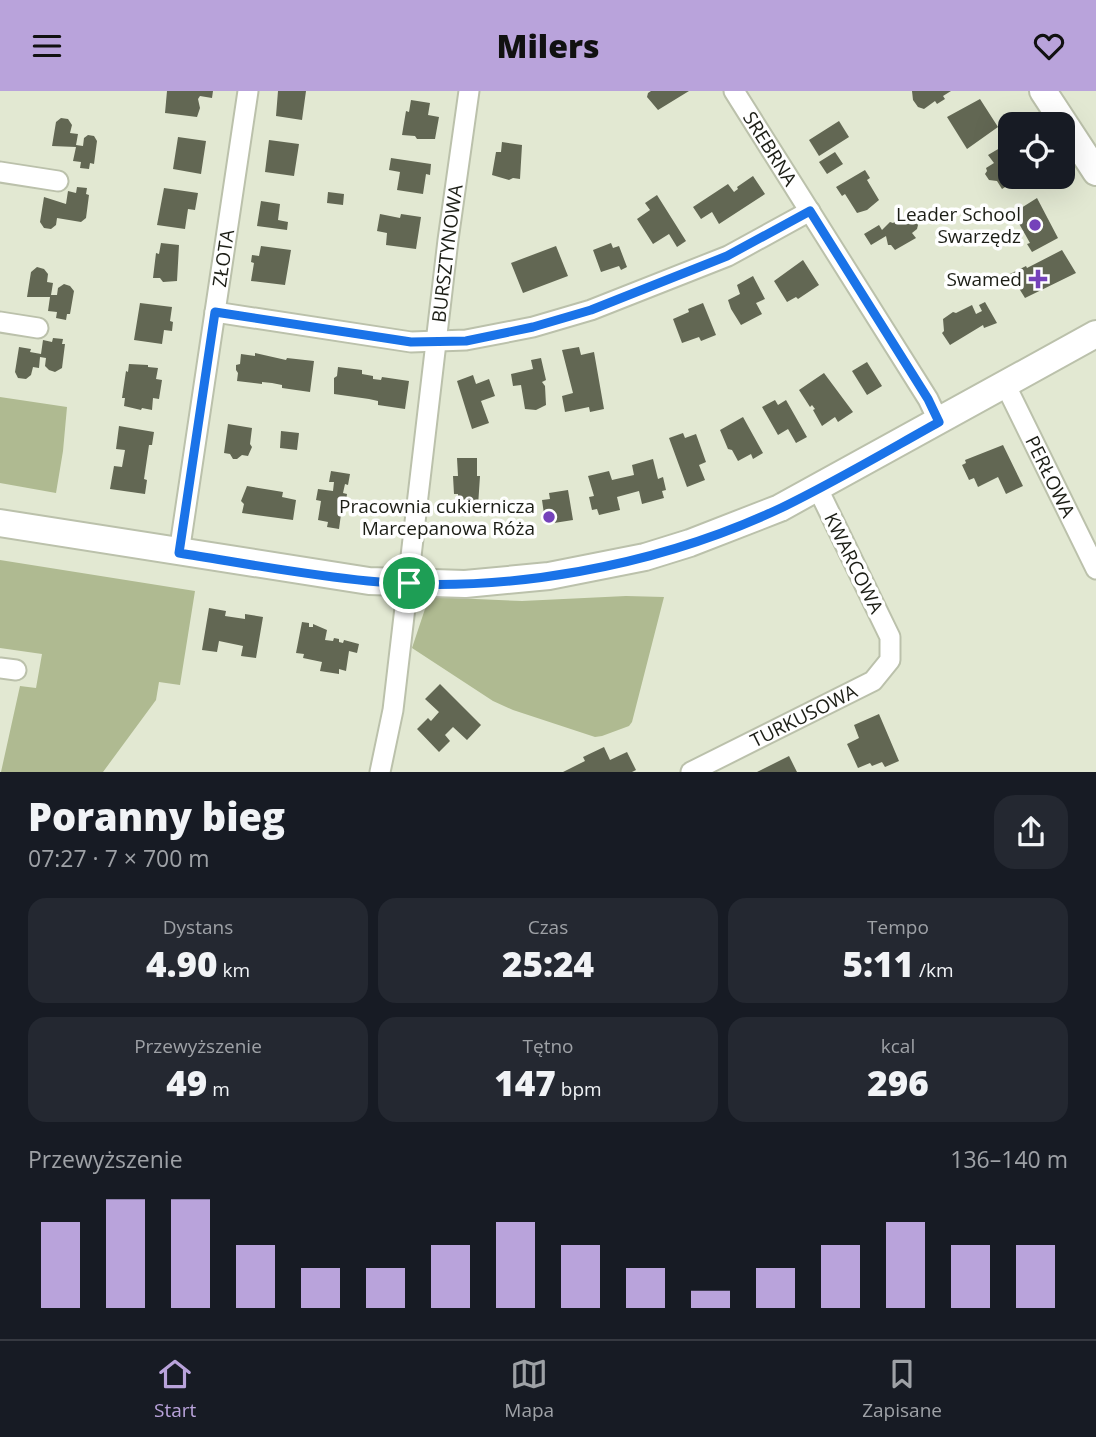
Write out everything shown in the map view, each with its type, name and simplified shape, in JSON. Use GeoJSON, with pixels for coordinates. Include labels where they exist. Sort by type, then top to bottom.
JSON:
{"type":"FeatureCollection","features":[{"type":"Feature","properties":{"kind":"street","name":"ZŁOTA"},"geometry":{"type":"LineString","coordinates":[[179,553],[248,91]]}},
{"type":"Feature","properties":{"kind":"street","name":"BURSZTYNOWA"},"geometry":{"type":"LineString","coordinates":[[380,772],[393,711],[435,343],[469,91]]}},
{"type":"Feature","properties":{"kind":"street","name":"SREBRNA"},"geometry":{"type":"LineString","coordinates":[[734,91],[928,399],[939,422]]}},
{"type":"Feature","properties":{"kind":"street"},"geometry":{"type":"LineString","coordinates":[[1043,91],[1096,172]]}},
{"type":"Feature","properties":{"kind":"street"},"geometry":{"type":"LineString","coordinates":[[0,172],[58,181]]}},
{"type":"Feature","properties":{"kind":"street"},"geometry":{"type":"LineString","coordinates":[[215,312],[411,342],[435,343],[501,334],[591,310],[727,256],[810,211]]}},
{"type":"Feature","properties":{"kind":"street"},"geometry":{"type":"LineString","coordinates":[[0,322],[38,328]]}},
{"type":"Feature","properties":{"kind":"street"},"geometry":{"type":"LineString","coordinates":[[0,523],[369,582],[465,584],[598,568],[690,543],[780,508],[1096,334]]}},
{"type":"Feature","properties":{"kind":"street","name":"PERŁOWA"},"geometry":{"type":"LineString","coordinates":[[1005,384],[1096,569]]}},
{"type":"Feature","properties":{"kind":"street","name":"KWARCOWA"},"geometry":{"type":"LineString","coordinates":[[818,489],[890,637]]}},
{"type":"Feature","properties":{"kind":"street","name":"TURKUSOWA"},"geometry":{"type":"LineString","coordinates":[[691,772],[873,681],[890,660],[890,637]]}},
{"type":"Feature","properties":{"kind":"green space"},"geometry":{"type":"Polygon","coordinates":[[[0,397],[67,407],[56,493],[0,483],[0,397]]]}},
{"type":"Feature","properties":{"kind":"green space"},"geometry":{"type":"Polygon","coordinates":[[[0,560],[195,591],[180,685],[159,682],[156,700],[103,772],[1,772],[20,686],[36,688],[42,654],[0,648],[0,560]]]}},
{"type":"Feature","properties":{"kind":"green space"},"geometry":{"type":"Polygon","coordinates":[[[429,597],[522,601],[664,597],[632,722],[629,726],[602,736],[595,737],[493,701],[412,648],[429,597]]]}},
{"type":"Feature","properties":{"kind":"building"},"geometry":{"type":"Polygon","coordinates":[[[167,91],[213,91],[212,98],[200,96],[198,99],[200,108],[197,117],[165,113],[167,91]]]}},
{"type":"Feature","properties":{"kind":"building"},"geometry":{"type":"Polygon","coordinates":[[[278,91],[306,91],[302,120],[276,116],[278,91]]]}},
{"type":"Feature","properties":{"kind":"building"},"geometry":{"type":"Polygon","coordinates":[[[651,91],[689,91],[658,110],[647,97],[651,91]]]}},
{"type":"Feature","properties":{"kind":"building"},"geometry":{"type":"Polygon","coordinates":[[[912,91],[951,91],[943,96],[945,99],[937,104],[935,101],[924,109],[918,107],[913,100],[912,91]]]}},
{"type":"Feature","properties":{"kind":"building"},"geometry":{"type":"Polygon","coordinates":[[[980,99],[998,127],[967,149],[947,117],[980,99]]]}},
{"type":"Feature","properties":{"kind":"building"},"geometry":{"type":"Polygon","coordinates":[[[411,100],[430,103],[428,115],[439,117],[435,139],[417,139],[415,136],[402,135],[406,111],[409,112],[411,100]]]}},
{"type":"Feature","properties":{"kind":"building"},"geometry":{"type":"Polygon","coordinates":[[[61,118],[68,119],[72,125],[70,133],[78,134],[76,145],[83,146],[84,138],[88,135],[94,136],[97,141],[94,164],[90,163],[89,169],[80,168],[81,162],[73,161],[76,147],[52,146],[56,122],[61,118]]]}},
{"type":"Feature","properties":{"kind":"building"},"geometry":{"type":"Polygon","coordinates":[[[839,121],[849,137],[819,156],[809,140],[839,121]]]}},
{"type":"Feature","properties":{"kind":"building"},"geometry":{"type":"Polygon","coordinates":[[[178,137],[206,141],[201,174],[173,169],[178,137]]]}},
{"type":"Feature","properties":{"kind":"building"},"geometry":{"type":"Polygon","coordinates":[[[269,140],[299,144],[294,176],[265,172],[269,140]]]}},
{"type":"Feature","properties":{"kind":"building"},"geometry":{"type":"Polygon","coordinates":[[[502,142],[522,145],[520,179],[509,180],[492,175],[496,152],[501,152],[502,142]]]}},
{"type":"Feature","properties":{"kind":"building"},"geometry":{"type":"Polygon","coordinates":[[[998,149],[998,183],[989,180],[985,174],[986,168],[994,163],[988,155],[998,149]]]}},
{"type":"Feature","properties":{"kind":"building"},"geometry":{"type":"Polygon","coordinates":[[[835,152],[843,164],[827,174],[819,162],[835,152]]]}},
{"type":"Feature","properties":{"kind":"building"},"geometry":{"type":"Polygon","coordinates":[[[391,158],[431,164],[430,175],[426,174],[423,194],[397,190],[400,172],[389,170],[391,158]]]}},
{"type":"Feature","properties":{"kind":"building"},"geometry":{"type":"Polygon","coordinates":[[[865,170],[870,178],[867,180],[879,200],[867,210],[857,213],[845,194],[842,196],[836,187],[865,170]]]}},
{"type":"Feature","properties":{"kind":"building"},"geometry":{"type":"Polygon","coordinates":[[[753,176],[765,194],[719,224],[712,212],[701,219],[693,207],[728,184],[734,192],[753,176]]]}},
{"type":"Feature","properties":{"kind":"building"},"geometry":{"type":"Polygon","coordinates":[[[77,187],[87,188],[86,194],[89,195],[86,218],[81,222],[57,218],[56,225],[51,229],[44,228],[40,222],[44,197],[66,204],[68,191],[76,193],[77,187]]]}},
{"type":"Feature","properties":{"kind":"building"},"geometry":{"type":"Polygon","coordinates":[[[164,188],[198,193],[195,210],[188,209],[185,229],[157,225],[164,188]]]}},
{"type":"Feature","properties":{"kind":"building"},"geometry":{"type":"Polygon","coordinates":[[[328,192],[344,194],[343,205],[327,203],[328,192]]]}},
{"type":"Feature","properties":{"kind":"building"},"geometry":{"type":"Polygon","coordinates":[[[657,195],[686,241],[677,247],[669,234],[653,244],[637,219],[650,210],[645,203],[657,195]]]}},
{"type":"Feature","properties":{"kind":"building","name":"Leader School Swarzędz"},"geometry":{"type":"Polygon","coordinates":[[[1037,198],[1058,238],[1032,252],[1027,244],[1030,243],[1013,213],[1037,198]]]}},
{"type":"Feature","properties":{"kind":"building"},"geometry":{"type":"Polygon","coordinates":[[[261,201],[280,204],[278,220],[288,222],[287,230],[257,226],[261,201]]]}},
{"type":"Feature","properties":{"kind":"building"},"geometry":{"type":"Polygon","coordinates":[[[380,214],[400,218],[401,214],[421,217],[416,249],[386,245],[387,233],[377,231],[380,214]]]}},
{"type":"Feature","properties":{"kind":"building"},"geometry":{"type":"Polygon","coordinates":[[[907,214],[910,221],[915,221],[918,225],[912,233],[916,238],[895,250],[888,245],[886,236],[871,245],[864,234],[879,225],[882,230],[890,222],[893,223],[907,214]]]}},
{"type":"Feature","properties":{"kind":"building"},"geometry":{"type":"Polygon","coordinates":[[[161,243],[179,245],[177,281],[163,282],[160,278],[153,278],[156,253],[159,254],[161,243]]]}},
{"type":"Feature","properties":{"kind":"building"},"geometry":{"type":"Polygon","coordinates":[[[611,243],[613,248],[619,246],[627,267],[621,270],[619,266],[601,272],[593,250],[611,243]]]}},
{"type":"Feature","properties":{"kind":"building"},"geometry":{"type":"Polygon","coordinates":[[[261,246],[291,250],[285,285],[251,281],[254,263],[251,262],[252,255],[259,256],[261,246]]]}},
{"type":"Feature","properties":{"kind":"building"},"geometry":{"type":"Polygon","coordinates":[[[556,246],[568,276],[523,293],[511,263],[556,246]]]}},
{"type":"Feature","properties":{"kind":"building","name":"Swamed"},"geometry":{"type":"Polygon","coordinates":[[[1062,250],[1076,273],[1025,298],[1010,274],[1062,250]]]}},
{"type":"Feature","properties":{"kind":"building"},"geometry":{"type":"Polygon","coordinates":[[[803,260],[819,285],[798,299],[796,297],[787,302],[774,281],[803,260]]]}},
{"type":"Feature","properties":{"kind":"building"},"geometry":{"type":"Polygon","coordinates":[[[37,267],[48,274],[47,282],[53,283],[51,295],[57,295],[58,288],[64,284],[74,291],[70,314],[67,314],[66,320],[56,318],[57,312],[48,311],[50,297],[27,297],[31,272],[37,267]]]}},
{"type":"Feature","properties":{"kind":"building"},"geometry":{"type":"Polygon","coordinates":[[[753,276],[765,299],[756,303],[762,314],[741,325],[728,300],[740,294],[737,285],[753,276]]]}},
{"type":"Feature","properties":{"kind":"building"},"geometry":{"type":"Polygon","coordinates":[[[985,302],[997,323],[984,328],[983,325],[950,345],[942,333],[943,319],[972,305],[976,314],[982,311],[979,305],[985,302]]]}},
{"type":"Feature","properties":{"kind":"building"},"geometry":{"type":"Polygon","coordinates":[[[140,303],[172,307],[172,331],[164,330],[162,344],[134,340],[140,303]]]}},
{"type":"Feature","properties":{"kind":"building"},"geometry":{"type":"Polygon","coordinates":[[[703,303],[716,335],[701,341],[699,337],[682,343],[673,319],[703,303]]]}},
{"type":"Feature","properties":{"kind":"building"},"geometry":{"type":"Polygon","coordinates":[[[53,338],[63,339],[62,344],[65,344],[62,368],[55,372],[49,370],[45,366],[46,358],[40,357],[39,368],[33,367],[31,375],[26,379],[18,378],[15,372],[19,347],[41,354],[43,340],[52,342],[53,338]]]}},
{"type":"Feature","properties":{"kind":"building"},"geometry":{"type":"Polygon","coordinates":[[[579,347],[581,355],[594,352],[604,409],[590,412],[589,407],[565,412],[562,396],[573,393],[562,350],[579,347]]]}},
{"type":"Feature","properties":{"kind":"building"},"geometry":{"type":"Polygon","coordinates":[[[255,353],[286,360],[314,361],[310,392],[282,388],[282,385],[272,383],[237,381],[236,365],[240,364],[241,354],[255,356],[255,353]]]}},
{"type":"Feature","properties":{"kind":"building"},"geometry":{"type":"Polygon","coordinates":[[[541,358],[546,380],[542,382],[545,386],[546,405],[536,410],[525,409],[521,385],[513,386],[511,374],[533,369],[531,360],[541,358]]]}},
{"type":"Feature","properties":{"kind":"building"},"geometry":{"type":"Polygon","coordinates":[[[867,362],[882,386],[867,395],[852,371],[867,362]]]}},
{"type":"Feature","properties":{"kind":"building"},"geometry":{"type":"Polygon","coordinates":[[[129,364],[158,368],[156,379],[162,380],[159,399],[153,398],[152,410],[124,406],[125,398],[122,398],[129,364]]]}},
{"type":"Feature","properties":{"kind":"building"},"geometry":{"type":"Polygon","coordinates":[[[338,367],[362,370],[362,374],[373,376],[373,379],[381,380],[382,377],[409,381],[405,409],[378,405],[378,401],[369,399],[334,394],[334,378],[337,376],[338,367]]]}},
{"type":"Feature","properties":{"kind":"building"},"geometry":{"type":"Polygon","coordinates":[[[824,373],[853,412],[838,422],[835,417],[822,426],[813,410],[815,409],[812,405],[810,407],[799,390],[824,373]]]}},
{"type":"Feature","properties":{"kind":"building"},"geometry":{"type":"Polygon","coordinates":[[[473,375],[476,384],[489,379],[495,396],[481,401],[489,423],[472,429],[457,381],[473,375]]]}},
{"type":"Feature","properties":{"kind":"building"},"geometry":{"type":"Polygon","coordinates":[[[775,400],[778,405],[786,400],[807,437],[796,443],[788,429],[778,435],[762,407],[775,400]]]}},
{"type":"Feature","properties":{"kind":"building"},"geometry":{"type":"Polygon","coordinates":[[[743,417],[763,453],[753,459],[751,454],[738,461],[732,450],[728,449],[720,430],[743,417]]]}},
{"type":"Feature","properties":{"kind":"building"},"geometry":{"type":"Polygon","coordinates":[[[228,424],[252,428],[252,447],[248,456],[242,455],[233,459],[230,454],[224,453],[228,424]]]}},
{"type":"Feature","properties":{"kind":"building"},"geometry":{"type":"Polygon","coordinates":[[[119,426],[154,432],[152,445],[149,445],[144,479],[147,480],[145,494],[110,489],[114,466],[122,467],[125,450],[116,449],[119,426]]]}},
{"type":"Feature","properties":{"kind":"building"},"geometry":{"type":"Polygon","coordinates":[[[281,431],[299,433],[297,450],[280,448],[281,431]]]}},
{"type":"Feature","properties":{"kind":"building"},"geometry":{"type":"Polygon","coordinates":[[[683,433],[685,438],[696,434],[706,462],[699,465],[705,480],[687,487],[669,438],[683,433]]]}},
{"type":"Feature","properties":{"kind":"building"},"geometry":{"type":"Polygon","coordinates":[[[1003,445],[1023,486],[1006,494],[998,477],[978,487],[974,478],[969,480],[962,465],[966,463],[965,460],[1003,445]]]}},
{"type":"Feature","properties":{"kind":"building"},"geometry":{"type":"Polygon","coordinates":[[[457,458],[477,458],[477,476],[480,476],[478,506],[458,506],[453,476],[458,476],[457,458]]]}},
{"type":"Feature","properties":{"kind":"building"},"geometry":{"type":"Polygon","coordinates":[[[653,459],[658,479],[663,477],[666,490],[662,491],[664,498],[642,504],[639,491],[617,497],[620,510],[599,515],[597,509],[592,510],[589,497],[594,496],[588,476],[609,471],[612,480],[634,475],[632,465],[653,459]]]}},
{"type":"Feature","properties":{"kind":"building"},"geometry":{"type":"Polygon","coordinates":[[[331,471],[350,474],[343,493],[347,494],[339,529],[327,527],[328,522],[318,520],[321,501],[316,500],[318,489],[333,491],[334,482],[329,482],[331,471]]]}},
{"type":"Feature","properties":{"kind":"building"},"geometry":{"type":"Polygon","coordinates":[[[247,486],[283,492],[282,497],[296,500],[293,520],[242,513],[244,504],[241,501],[247,486]]]}},
{"type":"Feature","properties":{"kind":"building"},"geometry":{"type":"Polygon","coordinates":[[[568,490],[573,520],[554,523],[554,519],[545,521],[542,500],[550,499],[549,493],[568,490]]]}},
{"type":"Feature","properties":{"kind":"building"},"geometry":{"type":"Polygon","coordinates":[[[209,608],[226,611],[225,616],[245,619],[245,614],[263,617],[256,658],[241,656],[243,646],[219,641],[217,652],[202,650],[209,608]]]}},
{"type":"Feature","properties":{"kind":"building"},"geometry":{"type":"Polygon","coordinates":[[[302,622],[309,623],[309,627],[313,627],[313,624],[327,630],[325,640],[333,641],[334,638],[343,643],[344,640],[359,644],[357,653],[349,651],[346,671],[339,669],[339,674],[320,671],[322,662],[303,658],[304,654],[296,653],[302,622]]]}},
{"type":"Feature","properties":{"kind":"building"},"geometry":{"type":"Polygon","coordinates":[[[440,684],[481,725],[467,740],[453,727],[445,735],[450,741],[439,752],[417,729],[428,718],[431,721],[439,712],[425,699],[440,684]]]}},
{"type":"Feature","properties":{"kind":"building"},"geometry":{"type":"Polygon","coordinates":[[[879,714],[899,761],[885,767],[882,762],[858,768],[847,744],[859,738],[854,725],[879,714]]]}},
{"type":"Feature","properties":{"kind":"building"},"geometry":{"type":"Polygon","coordinates":[[[604,747],[610,760],[627,752],[636,770],[563,772],[585,761],[583,757],[604,747]]]}},
{"type":"Feature","properties":{"kind":"building"},"geometry":{"type":"Polygon","coordinates":[[[789,756],[797,772],[757,772],[789,756]]]}},
{"type":"Feature","properties":{"kind":"place","name":"Leader School Swarzędz"},"geometry":{"type":"Point","coordinates":[1035,225]}},
{"type":"Feature","properties":{"kind":"place","name":"Swamed"},"geometry":{"type":"Point","coordinates":[1038,279]}},
{"type":"Feature","properties":{"kind":"place","name":"Pracownia cukiernicza Marcepanowa Róża"},"geometry":{"type":"Point","coordinates":[549,517]}},
{"type":"Feature","properties":{"kind":"route"},"geometry":{"type":"LineString","coordinates":[[810,211],[928,399],[939,422],[780,508],[690,543],[645,557],[549,576],[465,584],[409,583],[369,582],[179,553],[215,312],[411,342],[466,341],[533,327],[591,310],[671,280],[727,256],[810,211]]}}]}
